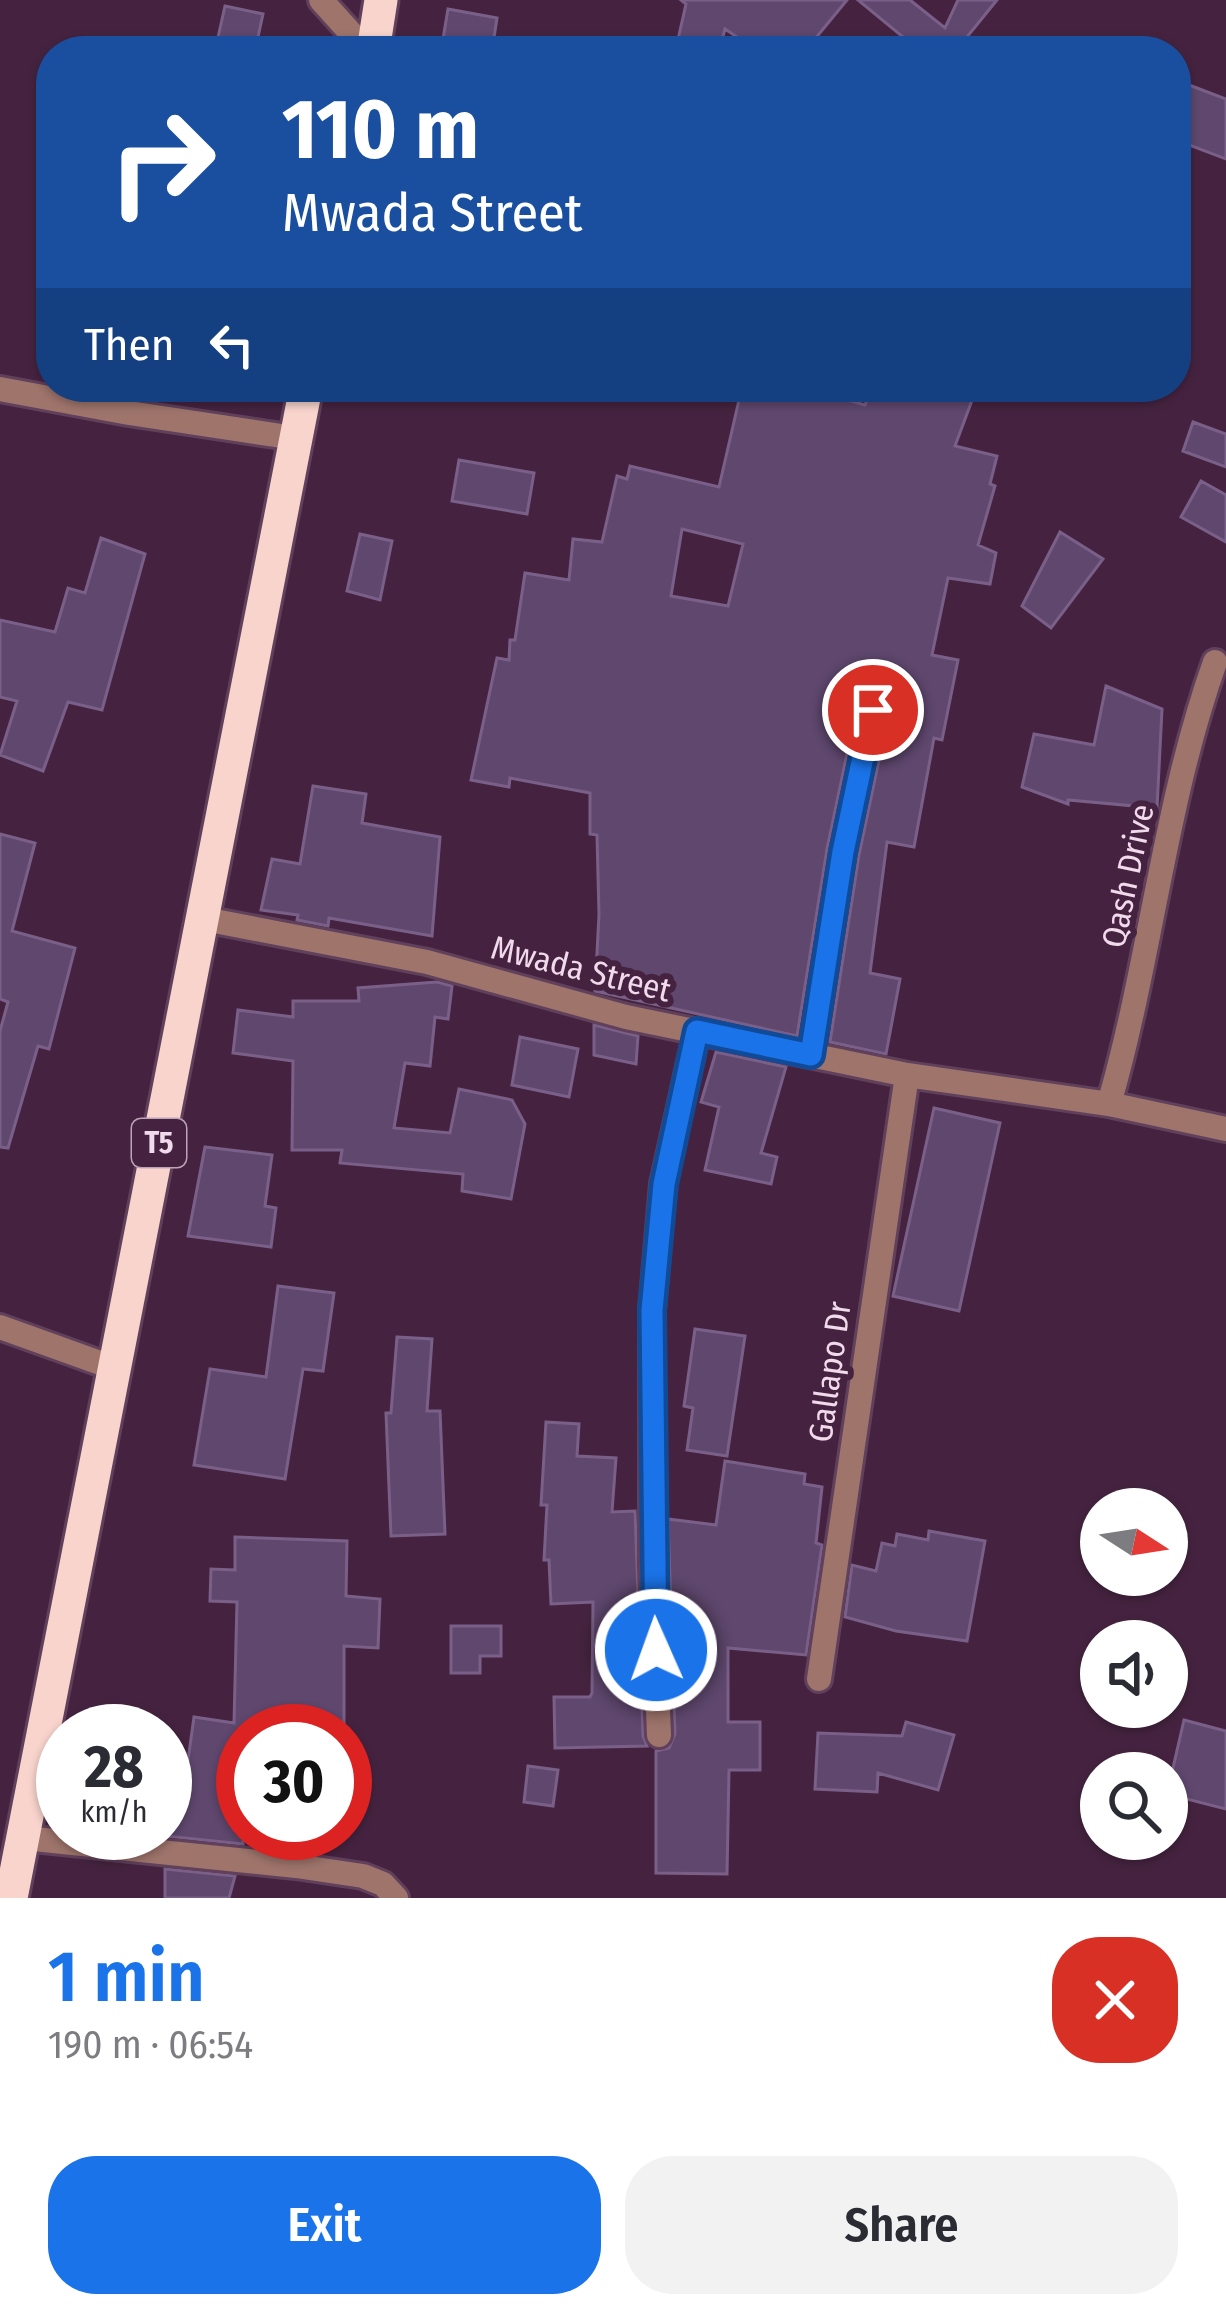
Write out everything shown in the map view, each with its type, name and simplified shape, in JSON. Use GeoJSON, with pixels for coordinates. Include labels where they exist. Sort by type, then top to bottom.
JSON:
{"type":"FeatureCollection","features":[{"type":"Feature","properties":{"kind":"highway"},"geometry":{"type":"LineString","coordinates":[[373,36],[381,0]]}},
{"type":"Feature","properties":{"kind":"highway","name":"T5"},"geometry":{"type":"LineString","coordinates":[[11,1898],[303,402]]}},
{"type":"Feature","properties":{"kind":"street"},"geometry":{"type":"LineString","coordinates":[[321,0],[356,36]]}},
{"type":"Feature","properties":{"kind":"street"},"geometry":{"type":"LineString","coordinates":[[0,388],[36,395]]}},
{"type":"Feature","properties":{"kind":"street"},"geometry":{"type":"LineString","coordinates":[[72,402],[296,438]]}},
{"type":"Feature","properties":{"kind":"street","name":"Qash Drive"},"geometry":{"type":"LineString","coordinates":[[1108,1104],[1126,1044],[1195,719],[1216,662]]}},
{"type":"Feature","properties":{"kind":"street"},"geometry":{"type":"LineString","coordinates":[[811,1055],[843,852],[873,710]]}},
{"type":"Feature","properties":{"kind":"street","name":"Mwada Street"},"geometry":{"type":"LineString","coordinates":[[204,919],[427,962],[626,1017],[907,1075],[1108,1104],[1226,1129]]}},
{"type":"Feature","properties":{"kind":"street"},"geometry":{"type":"LineString","coordinates":[[658,1735],[652,1310],[664,1184],[697,1031]]}},
{"type":"Feature","properties":{"kind":"street","name":"Gallapo Dr"},"geometry":{"type":"LineString","coordinates":[[819,1679],[907,1075]]}},
{"type":"Feature","properties":{"kind":"street"},"geometry":{"type":"LineString","coordinates":[[0,1327],[114,1368]]}},
{"type":"Feature","properties":{"kind":"street"},"geometry":{"type":"LineString","coordinates":[[24,1838],[363,1876],[383,1884],[396,1898]]}},
{"type":"Feature","properties":{"kind":"building"},"geometry":{"type":"Polygon","coordinates":[[[681,0],[847,0],[817,36],[736,36],[725,29],[723,36],[679,36],[686,4],[681,0]]]}},
{"type":"Feature","properties":{"kind":"building"},"geometry":{"type":"Polygon","coordinates":[[[858,0],[910,0],[945,28],[958,0],[997,0],[968,36],[902,36],[858,0]]]}},
{"type":"Feature","properties":{"kind":"building"},"geometry":{"type":"Polygon","coordinates":[[[225,6],[263,14],[258,36],[218,36],[225,6]]]}},
{"type":"Feature","properties":{"kind":"building"},"geometry":{"type":"Polygon","coordinates":[[[448,9],[497,18],[494,36],[444,36],[448,9]]]}},
{"type":"Feature","properties":{"kind":"building"},"geometry":{"type":"Polygon","coordinates":[[[1191,86],[1226,99],[1226,159],[1191,146],[1191,86]]]}},
{"type":"Feature","properties":{"kind":"building"},"geometry":{"type":"Polygon","coordinates":[[[739,402],[971,402],[955,446],[997,456],[990,484],[995,486],[978,545],[996,553],[990,584],[948,578],[932,655],[958,660],[942,740],[934,738],[914,847],[887,842],[870,973],[900,979],[886,1054],[830,1042],[859,855],[889,712],[883,696],[867,694],[857,706],[827,849],[797,1036],[595,991],[597,835],[590,834],[590,793],[510,778],[509,787],[471,780],[497,658],[509,660],[510,640],[515,640],[525,573],[569,580],[573,539],[602,542],[617,476],[627,479],[630,466],[719,487],[739,402]],[[682,529],[671,596],[728,606],[743,544],[682,529]]]}},
{"type":"Feature","properties":{"kind":"building"},"geometry":{"type":"Polygon","coordinates":[[[1193,422],[1226,434],[1226,467],[1183,451],[1193,422]]]}},
{"type":"Feature","properties":{"kind":"building"},"geometry":{"type":"Polygon","coordinates":[[[459,460],[534,473],[527,514],[452,501],[459,460]]]}},
{"type":"Feature","properties":{"kind":"building"},"geometry":{"type":"Polygon","coordinates":[[[1201,481],[1226,495],[1226,542],[1181,517],[1201,481]]]}},
{"type":"Feature","properties":{"kind":"building"},"geometry":{"type":"Polygon","coordinates":[[[1060,532],[1103,559],[1051,628],[1022,606],[1060,532]]]}},
{"type":"Feature","properties":{"kind":"building"},"geometry":{"type":"Polygon","coordinates":[[[360,534],[392,541],[380,600],[347,591],[360,534]]]}},
{"type":"Feature","properties":{"kind":"building"},"geometry":{"type":"Polygon","coordinates":[[[101,538],[145,554],[102,710],[68,702],[43,771],[0,755],[17,701],[0,697],[0,620],[55,632],[68,588],[85,593],[101,538]]]}},
{"type":"Feature","properties":{"kind":"building"},"geometry":{"type":"Polygon","coordinates":[[[1106,686],[1162,709],[1157,808],[1068,800],[1068,804],[1022,787],[1034,734],[1094,745],[1106,686]]]}},
{"type":"Feature","properties":{"kind":"building"},"geometry":{"type":"Polygon","coordinates":[[[313,786],[366,794],[362,823],[440,837],[432,936],[329,918],[328,926],[297,920],[298,915],[261,910],[272,859],[300,864],[313,786]]]}},
{"type":"Feature","properties":{"kind":"building"},"geometry":{"type":"Polygon","coordinates":[[[0,834],[35,843],[12,931],[75,948],[49,1049],[38,1046],[8,1148],[0,1147],[0,1031],[8,1002],[0,999],[0,834]]]}},
{"type":"Feature","properties":{"kind":"building"},"geometry":{"type":"Polygon","coordinates":[[[437,982],[452,986],[448,1019],[435,1017],[430,1066],[405,1063],[394,1128],[450,1133],[459,1089],[512,1100],[525,1124],[511,1199],[462,1191],[463,1174],[340,1163],[342,1150],[292,1150],[293,1061],[233,1053],[238,1010],[293,1017],[293,1001],[359,1001],[358,988],[437,982]]]}},
{"type":"Feature","properties":{"kind":"building"},"geometry":{"type":"Polygon","coordinates":[[[594,1025],[638,1036],[636,1064],[594,1055],[594,1025]]]}},
{"type":"Feature","properties":{"kind":"building"},"geometry":{"type":"Polygon","coordinates":[[[520,1037],[578,1049],[569,1097],[512,1085],[520,1037]]]}},
{"type":"Feature","properties":{"kind":"building"},"geometry":{"type":"Polygon","coordinates":[[[716,1052],[786,1067],[761,1153],[777,1157],[771,1184],[705,1170],[719,1107],[701,1102],[716,1052]]]}},
{"type":"Feature","properties":{"kind":"building"},"geometry":{"type":"Polygon","coordinates":[[[934,1108],[1000,1123],[959,1311],[893,1296],[934,1108]]]}},
{"type":"Feature","properties":{"kind":"building"},"geometry":{"type":"Polygon","coordinates":[[[205,1147],[272,1155],[265,1206],[276,1208],[271,1247],[188,1236],[205,1147]]]}},
{"type":"Feature","properties":{"kind":"building"},"geometry":{"type":"Polygon","coordinates":[[[278,1286],[334,1293],[323,1371],[303,1369],[285,1479],[194,1465],[210,1369],[266,1377],[278,1286]]]}},
{"type":"Feature","properties":{"kind":"building"},"geometry":{"type":"Polygon","coordinates":[[[695,1329],[745,1336],[727,1456],[687,1450],[693,1408],[684,1406],[695,1329]]]}},
{"type":"Feature","properties":{"kind":"building"},"geometry":{"type":"Polygon","coordinates":[[[397,1337],[432,1339],[427,1411],[440,1411],[445,1534],[391,1536],[386,1413],[391,1413],[397,1337]]]}},
{"type":"Feature","properties":{"kind":"building"},"geometry":{"type":"Polygon","coordinates":[[[546,1422],[579,1424],[577,1456],[616,1458],[612,1512],[635,1511],[647,1746],[555,1748],[554,1697],[590,1697],[592,1693],[593,1602],[551,1604],[549,1560],[544,1560],[547,1505],[541,1505],[546,1422]]]}},
{"type":"Feature","properties":{"kind":"building"},"geometry":{"type":"Polygon","coordinates":[[[725,1461],[805,1474],[804,1484],[822,1487],[816,1543],[822,1545],[806,1655],[728,1648],[728,1722],[760,1722],[760,1770],[729,1770],[727,1874],[656,1873],[656,1751],[669,1748],[675,1734],[668,1519],[716,1525],[725,1461]]]}},
{"type":"Feature","properties":{"kind":"building"},"geometry":{"type":"Polygon","coordinates":[[[929,1531],[985,1541],[967,1641],[896,1631],[845,1617],[852,1565],[876,1571],[882,1543],[895,1546],[897,1534],[928,1540],[929,1531]]]}},
{"type":"Feature","properties":{"kind":"building"},"geometry":{"type":"Polygon","coordinates":[[[235,1537],[347,1541],[346,1596],[380,1599],[378,1648],[344,1646],[344,1704],[234,1704],[237,1602],[210,1601],[211,1569],[235,1570],[235,1537]]]}},
{"type":"Feature","properties":{"kind":"building"},"geometry":{"type":"Polygon","coordinates":[[[451,1626],[501,1626],[501,1656],[480,1656],[480,1673],[451,1673],[451,1626]]]}},
{"type":"Feature","properties":{"kind":"building"},"geometry":{"type":"Polygon","coordinates":[[[194,1717],[216,1720],[216,1841],[192,1839],[194,1717]]]}},
{"type":"Feature","properties":{"kind":"building"},"geometry":{"type":"Polygon","coordinates":[[[1188,1721],[1226,1731],[1226,1809],[1188,1799],[1188,1752],[1177,1752],[1188,1721]]]}},
{"type":"Feature","properties":{"kind":"building"},"geometry":{"type":"Polygon","coordinates":[[[906,1722],[954,1735],[938,1790],[878,1773],[877,1792],[815,1789],[818,1733],[902,1736],[906,1722]]]}},
{"type":"Feature","properties":{"kind":"building"},"geometry":{"type":"Polygon","coordinates":[[[528,1766],[558,1770],[553,1806],[524,1802],[528,1766]]]}},
{"type":"Feature","properties":{"kind":"building"},"geometry":{"type":"Polygon","coordinates":[[[165,1869],[235,1876],[229,1898],[165,1898],[165,1869]]]}},
{"type":"Feature","properties":{"kind":"route"},"geometry":{"type":"LineString","coordinates":[[656,1650],[652,1310],[664,1184],[697,1031],[811,1055],[843,852],[873,710]]}}]}
